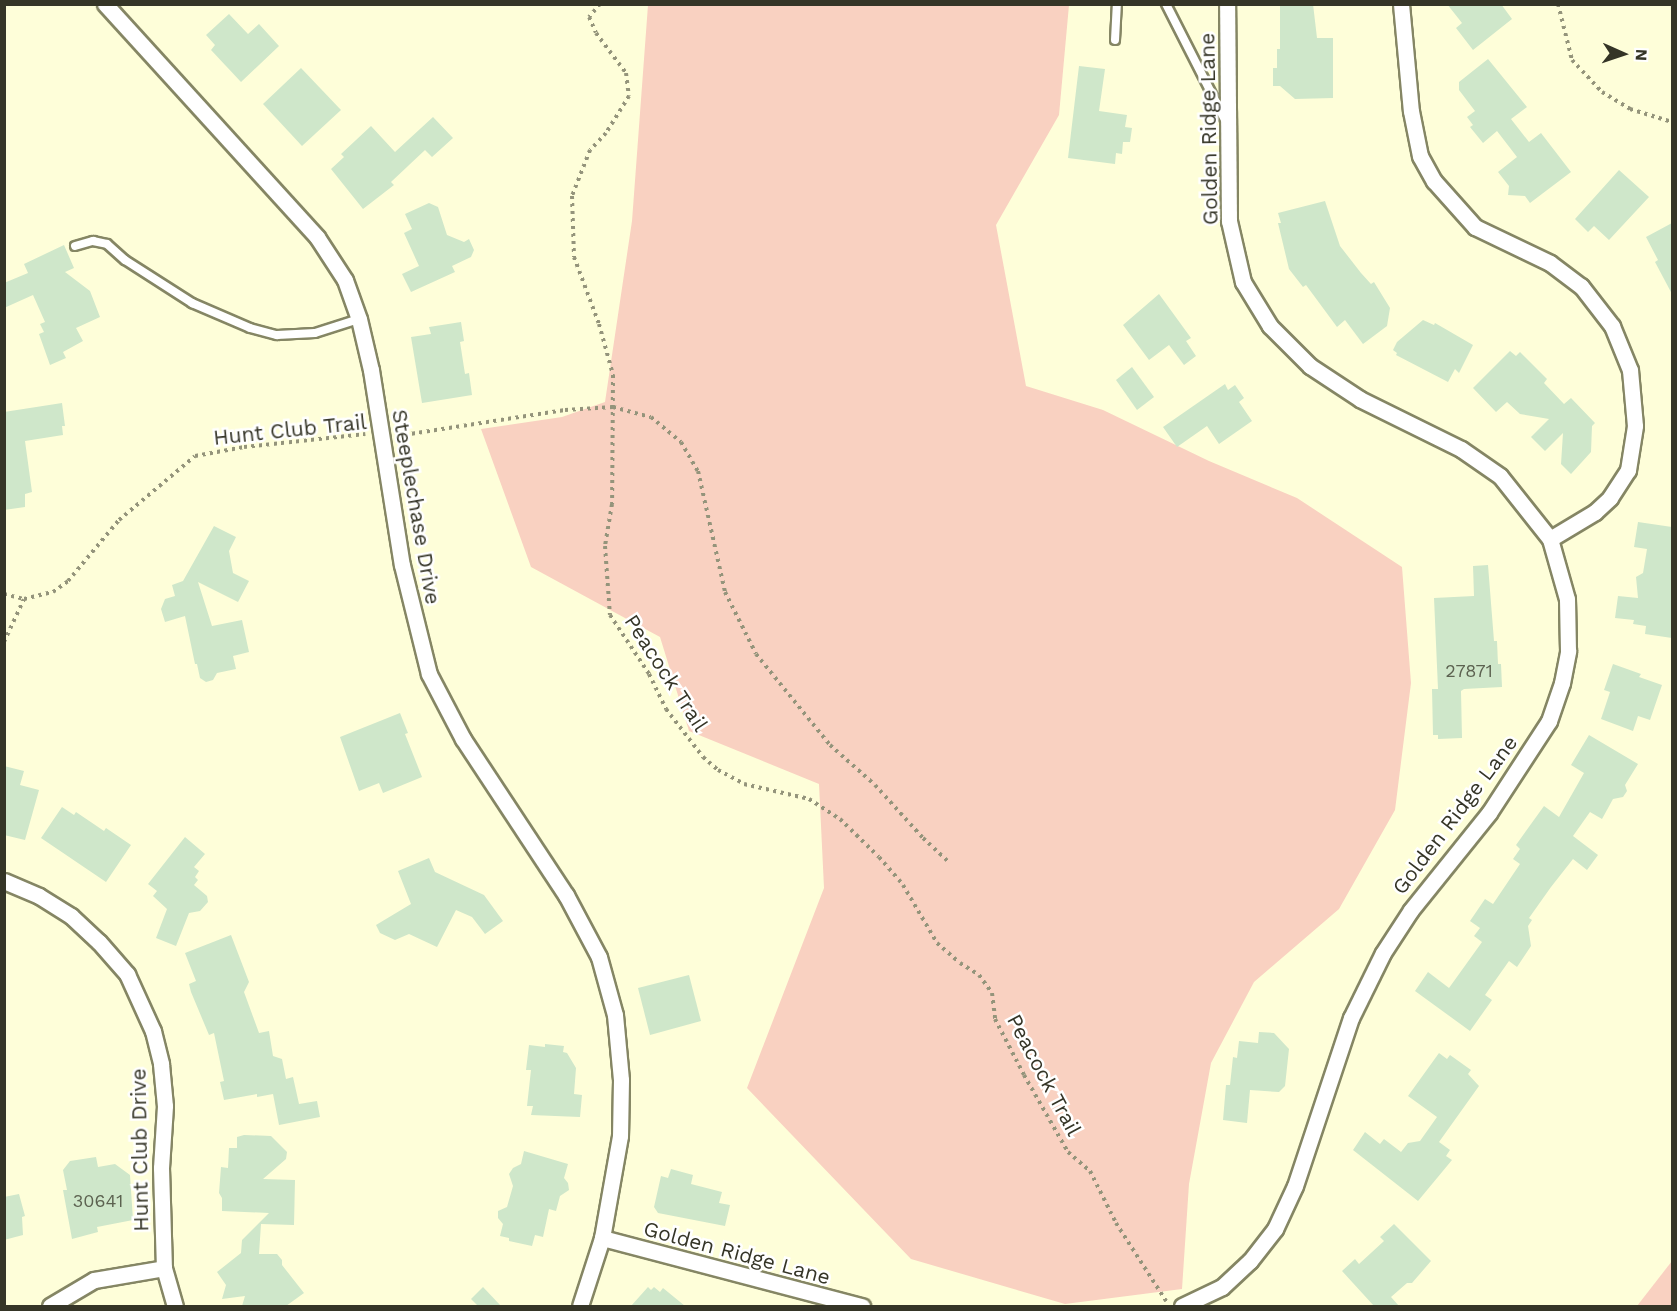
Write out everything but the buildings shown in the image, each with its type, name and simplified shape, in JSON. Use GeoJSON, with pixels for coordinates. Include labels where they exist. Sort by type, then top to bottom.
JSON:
{"type":"FeatureCollection","features":[{"type":"Feature","properties":{"kind":"street","name":"Steeplechase Drive"},"geometry":{"type":"LineString","coordinates":[[105,4],[317,237],[345,280],[359,319],[371,370],[402,565],[429,674],[463,739],[566,895],[599,957],[615,1014],[621,1080],[620,1136],[602,1238]]}},
{"type":"Feature","properties":{"kind":"street","name":"Golden Ridge Lane"},"geometry":{"type":"LineString","coordinates":[[1182,1306],[1222,1287],[1250,1261],[1275,1229],[1295,1186],[1351,1018],[1383,954],[1417,902],[1489,813],[1549,721],[1562,683],[1568,651],[1566,599],[1550,539],[1500,476],[1461,449],[1360,399],[1310,366],[1270,326],[1243,282],[1229,221],[1227,4]]}},
{"type":"Feature","properties":{"kind":"street"},"geometry":{"type":"LineString","coordinates":[[1401,4],[1411,111],[1420,156],[1434,181],[1475,227],[1550,263],[1581,286],[1612,326],[1630,370],[1635,426],[1628,470],[1610,498],[1596,512],[1550,539]]}},
{"type":"Feature","properties":{"kind":"street","name":"Hunt Club Drive"},"geometry":{"type":"LineString","coordinates":[[4,881],[39,896],[71,916],[99,942],[127,974],[153,1031],[161,1064],[165,1106],[161,1168],[164,1268],[175,1306]]}},
{"type":"Feature","properties":{"kind":"street","name":"Golden Ridge Lane"},"geometry":{"type":"LineString","coordinates":[[602,1238],[862,1306]]}},
{"type":"Feature","properties":{"kind":"street"},"geometry":{"type":"LineString","coordinates":[[580,1306],[602,1238]]}},
{"type":"Feature","properties":{"kind":"street"},"geometry":{"type":"LineString","coordinates":[[50,1306],[93,1280],[164,1268]]}},
{"type":"Feature","properties":{"kind":"lane"},"geometry":{"type":"LineString","coordinates":[[1115,40],[1117,4]]}},
{"type":"Feature","properties":{"kind":"lane"},"geometry":{"type":"LineString","coordinates":[[1166,4],[1227,124]]}},
{"type":"Feature","properties":{"kind":"lane"},"geometry":{"type":"LineString","coordinates":[[75,246],[93,241],[107,244],[125,260],[192,303],[250,328],[277,334],[315,333],[359,319]]}},
{"type":"Feature","properties":{"kind":"path","name":"Peacock Trail"},"geometry":{"type":"LineString","coordinates":[[600,4],[589,18],[596,33],[626,74],[629,96],[606,133],[590,150],[572,196],[574,257],[599,324],[614,375],[612,504],[605,546],[610,615],[649,674],[666,709],[703,757],[718,770],[744,784],[808,799],[840,819],[879,857],[903,885],[937,943],[979,975],[992,993],[995,1019],[1068,1152],[1090,1171],[1116,1223],[1154,1278],[1169,1306]]}},
{"type":"Feature","properties":{"kind":"path"},"geometry":{"type":"LineString","coordinates":[[1558,4],[1572,60],[1602,92],[1630,109],[1672,122]]}},
{"type":"Feature","properties":{"kind":"path","name":"Hunt Club Trail"},"geometry":{"type":"LineString","coordinates":[[4,594],[24,599],[53,592],[68,581],[119,520],[195,456],[244,447],[360,434],[398,436],[543,414],[613,407]]}},
{"type":"Feature","properties":{"kind":"path"},"geometry":{"type":"LineString","coordinates":[[613,407],[651,417],[681,442],[698,471],[725,592],[756,654],[831,745],[875,785],[923,838],[949,862]]}},
{"type":"Feature","properties":{"kind":"path"},"geometry":{"type":"LineString","coordinates":[[4,642],[24,599]]}},
{"type":"Feature","properties":{"kind":"shaded area"},"geometry":{"type":"Polygon","coordinates":[[[648,5],[1069,5],[1059,115],[996,225],[1026,386],[1103,410],[1209,461],[1297,498],[1402,567],[1411,683],[1395,810],[1339,909],[1254,982],[1211,1063],[1189,1184],[1182,1289],[1065,1304],[911,1259],[747,1088],[824,888],[819,784],[689,731],[660,637],[531,567],[481,429],[562,417],[605,402],[632,221],[648,5]]]}},
{"type":"Feature","properties":{"kind":"shaded area"},"geometry":{"type":"Polygon","coordinates":[[[1672,1261],[1672,1306],[1637,1306],[1672,1261]]]}}]}
